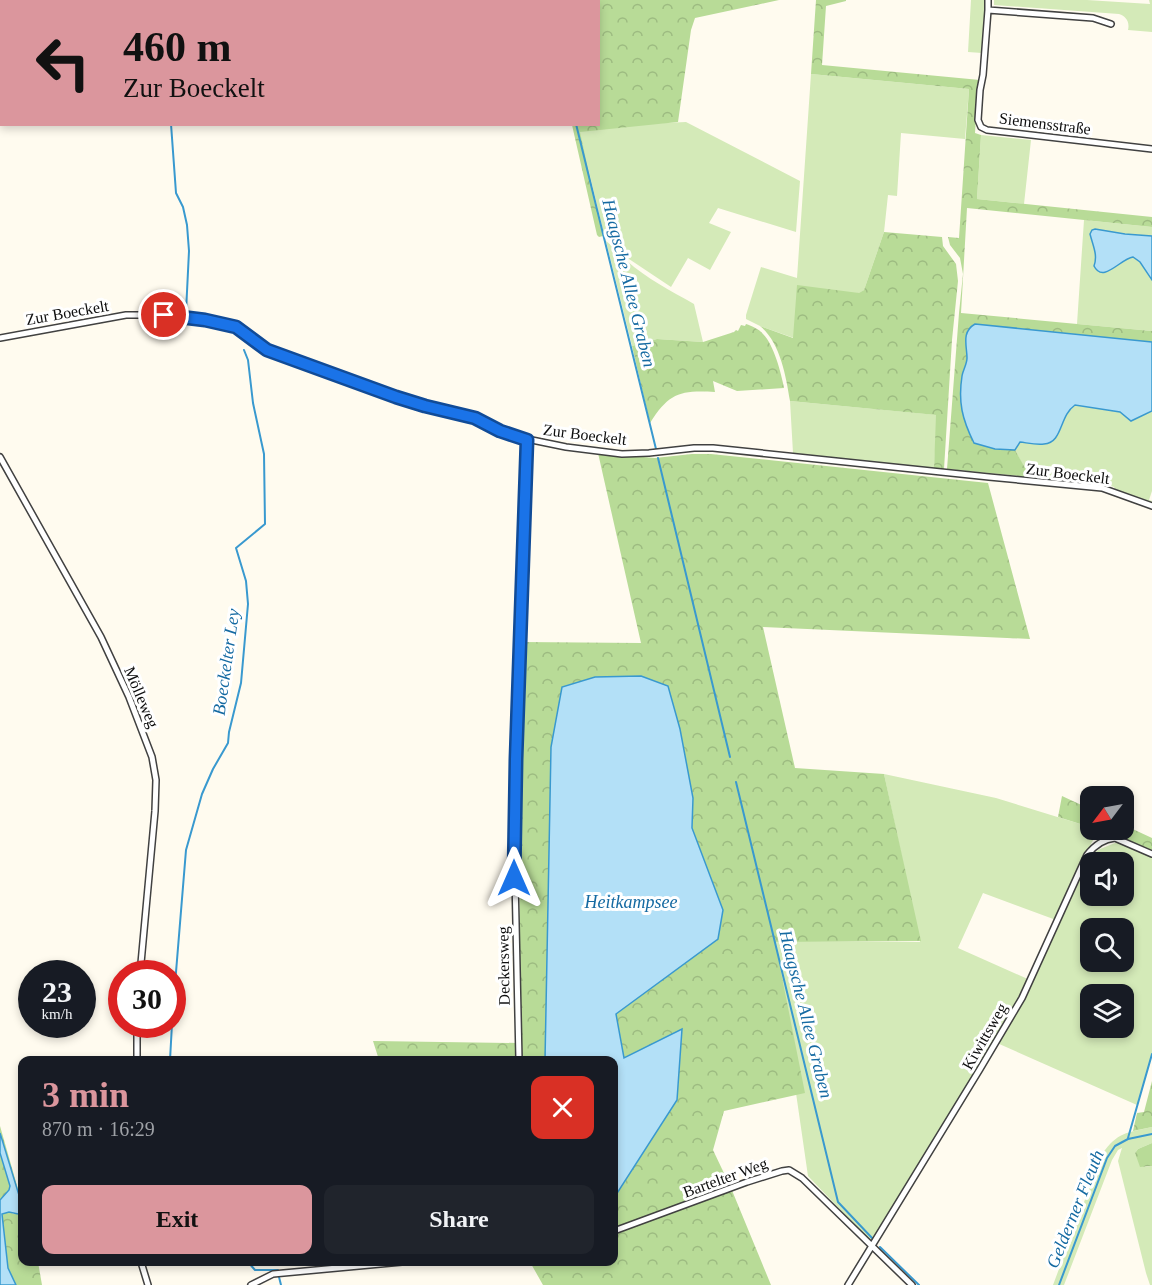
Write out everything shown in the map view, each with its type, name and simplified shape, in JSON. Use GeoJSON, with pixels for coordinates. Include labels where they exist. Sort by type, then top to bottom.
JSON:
{"type":"FeatureCollection","features":[{"type":"Feature","properties":{"kind":"street","name":"Siemensstraße"},"geometry":{"type":"LineString","coordinates":[[988,0],[978,120],[981,127],[987,130],[1152,149]]}},
{"type":"Feature","properties":{"kind":"street"},"geometry":{"type":"LineString","coordinates":[[988,10],[1093,18],[1111,24]]}},
{"type":"Feature","properties":{"kind":"street","name":"Zur Boeckelt"},"geometry":{"type":"LineString","coordinates":[[0,338],[126,315],[164,315],[205,320],[236,327],[267,350],[396,397],[475,418],[500,431],[527,440],[622,454],[713,448],[1102,488],[1152,506]]}},
{"type":"Feature","properties":{"kind":"street","name":"Deckersweg"},"geometry":{"type":"LineString","coordinates":[[519,1056],[514,878],[527,440]]}},
{"type":"Feature","properties":{"kind":"street","name":"Mölleweg"},"geometry":{"type":"LineString","coordinates":[[0,457],[101,637],[129,698],[152,757],[156,780],[155,801],[141,960]]}},
{"type":"Feature","properties":{"kind":"street","name":"Kiwittsweg"},"geometry":{"type":"LineString","coordinates":[[848,1285],[1022,998],[1087,855],[1093,848],[1108,839],[1115,838],[1152,854]]}},
{"type":"Feature","properties":{"kind":"street"},"geometry":{"type":"LineString","coordinates":[[137,1038],[137,1056]]}},
{"type":"Feature","properties":{"kind":"street","name":"Bartelter Weg"},"geometry":{"type":"LineString","coordinates":[[618,1230],[747,1182],[789,1170],[802,1178],[912,1285]]}},
{"type":"Feature","properties":{"kind":"street"},"geometry":{"type":"LineString","coordinates":[[142,1266],[148,1285]]}},
{"type":"Feature","properties":{"kind":"street"},"geometry":{"type":"LineString","coordinates":[[250,1285],[273,1274],[359,1266]]}},
{"type":"Feature","properties":{"kind":"green space"},"geometry":{"type":"Polygon","coordinates":[[[600,0],[779,0],[695,18],[691,30],[678,122],[580,132],[603,236],[597,235],[572,126],[600,126],[600,0]]]}},
{"type":"Feature","properties":{"kind":"green space"},"geometry":{"type":"Polygon","coordinates":[[[816,0],[846,0],[826,6],[822,65],[980,80],[975,133],[981,135],[977,199],[1152,217],[1152,227],[967,208],[961,313],[1152,331],[1152,342],[975,324],[971,327],[966,335],[967,360],[961,386],[962,411],[967,426],[974,443],[995,449],[1015,450],[1030,477],[947,469],[963,274],[960,258],[950,245],[948,237],[959,238],[969,89],[811,74],[816,0]]]}},
{"type":"Feature","properties":{"kind":"green space"},"geometry":{"type":"Polygon","coordinates":[[[971,0],[985,0],[982,53],[968,52],[971,0]]]}},
{"type":"Feature","properties":{"kind":"green space"},"geometry":{"type":"Polygon","coordinates":[[[994,0],[1087,0],[1150,4],[1149,0],[1152,0],[1152,32],[1128,30],[1127,20],[1119,14],[994,5],[994,0]]]}},
{"type":"Feature","properties":{"kind":"green space"},"geometry":{"type":"Polygon","coordinates":[[[811,74],[969,89],[965,139],[901,133],[897,196],[888,195],[884,232],[864,290],[794,338],[760,326],[746,319],[746,315],[761,267],[797,278],[811,74]]]}},
{"type":"Feature","properties":{"kind":"green space"},"geometry":{"type":"Polygon","coordinates":[[[686,122],[800,181],[796,232],[718,208],[709,223],[731,232],[710,270],[688,258],[671,287],[629,259],[614,243],[605,238],[578,127],[686,122]]]}},
{"type":"Feature","properties":{"kind":"green space"},"geometry":{"type":"Polygon","coordinates":[[[981,135],[1031,140],[1024,204],[977,199],[981,135]]]}},
{"type":"Feature","properties":{"kind":"green space"},"geometry":{"type":"Polygon","coordinates":[[[1084,220],[1152,227],[1152,236],[1095,229],[1090,234],[1095,254],[1094,266],[1107,272],[1126,258],[1133,257],[1140,262],[1152,280],[1152,331],[1077,324],[1084,220]]]}},
{"type":"Feature","properties":{"kind":"green space"},"geometry":{"type":"Polygon","coordinates":[[[884,232],[942,237],[943,246],[956,264],[958,281],[944,469],[934,468],[936,415],[790,401],[777,350],[773,341],[760,326],[793,338],[797,285],[859,293],[864,290],[884,232]]]}},
{"type":"Feature","properties":{"kind":"green space"},"geometry":{"type":"Polygon","coordinates":[[[606,241],[642,273],[694,304],[703,342],[657,339],[632,346],[606,241]]]}},
{"type":"Feature","properties":{"kind":"green space"},"geometry":{"type":"Polygon","coordinates":[[[746,324],[760,331],[767,339],[784,388],[737,391],[713,381],[715,392],[677,395],[663,405],[650,423],[632,346],[657,339],[703,342],[738,331],[741,325],[746,324]]]}},
{"type":"Feature","properties":{"kind":"green space"},"geometry":{"type":"Polygon","coordinates":[[[790,401],[937,415],[934,468],[793,453],[790,401]]]}},
{"type":"Feature","properties":{"kind":"green space"},"geometry":{"type":"Polygon","coordinates":[[[1074,405],[1120,412],[1128,419],[1152,411],[1152,491],[1149,500],[1152,503],[1108,485],[1106,488],[960,470],[1029,477],[1015,450],[1020,442],[1040,443],[1055,437],[1074,405]]]}},
{"type":"Feature","properties":{"kind":"green space"},"geometry":{"type":"Polygon","coordinates":[[[598,453],[655,458],[711,454],[988,483],[1030,639],[763,627],[795,768],[884,774],[921,941],[775,942],[805,1093],[724,1111],[713,1150],[771,1285],[543,1285],[532,1266],[618,1266],[618,1192],[677,1100],[682,1029],[624,1058],[616,1014],[718,939],[723,910],[692,828],[693,798],[680,729],[549,923],[545,1056],[378,1056],[373,1041],[519,1043],[521,642],[641,643],[598,453]]]}},
{"type":"Feature","properties":{"kind":"green space"},"geometry":{"type":"Polygon","coordinates":[[[884,774],[996,798],[1080,824],[1080,840],[1093,840],[1087,852],[1080,852],[1080,868],[1056,920],[983,893],[958,948],[1030,980],[979,1069],[872,1243],[808,1176],[774,941],[920,942],[884,774]]]}},
{"type":"Feature","properties":{"kind":"green space"},"geometry":{"type":"Polygon","coordinates":[[[1062,796],[1080,804],[1080,824],[1058,817],[1062,796]]]}},
{"type":"Feature","properties":{"kind":"green space"},"geometry":{"type":"Polygon","coordinates":[[[1134,830],[1152,838],[1152,852],[1121,840],[1134,840],[1134,830]]]}},
{"type":"Feature","properties":{"kind":"green space"},"geometry":{"type":"Polygon","coordinates":[[[1120,841],[1152,855],[1152,1054],[1137,1105],[997,1043],[1080,874],[1080,906],[1134,906],[1134,852],[1095,852],[1120,841]]]}},
{"type":"Feature","properties":{"kind":"green space"},"geometry":{"type":"Polygon","coordinates":[[[1152,1081],[1152,1127],[1133,1131],[1137,1113],[1144,1112],[1152,1081]]]}},
{"type":"Feature","properties":{"kind":"green space"},"geometry":{"type":"Polygon","coordinates":[[[0,1126],[18,1192],[0,1133],[0,1126]]]}},
{"type":"Feature","properties":{"kind":"green space"},"geometry":{"type":"Polygon","coordinates":[[[1152,1127],[1152,1143],[1138,1149],[1135,1153],[1145,1167],[1152,1166],[1152,1285],[1146,1273],[1118,1161],[1122,1148],[1112,1160],[1064,1285],[1053,1285],[1102,1154],[1113,1141],[1123,1134],[1152,1127]]]}},
{"type":"Feature","properties":{"kind":"green space"},"geometry":{"type":"Polygon","coordinates":[[[1152,1143],[1152,1166],[1140,1167],[1135,1153],[1138,1149],[1152,1143]]]}},
{"type":"Feature","properties":{"kind":"green space"},"geometry":{"type":"Polygon","coordinates":[[[0,1153],[10,1186],[0,1200],[0,1153]]]}},
{"type":"Feature","properties":{"kind":"green space"},"geometry":{"type":"Polygon","coordinates":[[[18,1210],[18,1266],[39,1266],[42,1285],[16,1285],[8,1268],[2,1214],[9,1212],[14,1214],[18,1210]]]}},
{"type":"Feature","properties":{"kind":"water"},"geometry":{"type":"Polygon","coordinates":[[[1095,229],[1152,236],[1152,280],[1140,262],[1133,257],[1107,272],[1098,271],[1094,266],[1095,254],[1090,234],[1095,229]]]}},
{"type":"Feature","properties":{"kind":"water"},"geometry":{"type":"Polygon","coordinates":[[[975,324],[1152,342],[1152,411],[1131,421],[1120,412],[1075,405],[1066,416],[1055,439],[1050,442],[1038,444],[1020,442],[1015,450],[995,449],[974,443],[966,426],[960,394],[967,360],[966,335],[975,324]]]}},
{"type":"Feature","properties":{"kind":"water","name":"Heitkampsee"},"geometry":{"type":"Polygon","coordinates":[[[641,676],[668,686],[680,729],[693,798],[692,828],[723,910],[718,939],[616,1014],[624,1058],[682,1029],[677,1100],[618,1192],[618,1056],[545,1056],[551,747],[562,687],[595,677],[641,676]]]}},
{"type":"Feature","properties":{"kind":"water"},"geometry":{"type":"Polygon","coordinates":[[[0,1133],[18,1192],[18,1214],[9,1212],[2,1214],[8,1268],[16,1285],[0,1285],[0,1200],[10,1186],[0,1153],[0,1133]]]}},
{"type":"Feature","properties":{"kind":"waterway","name":"Boeckelter Ley"},"geometry":{"type":"LineString","coordinates":[[171,126],[176,193],[183,207],[187,225],[189,251],[186,312]]}},
{"type":"Feature","properties":{"kind":"waterway","name":"Haagsche Allee Graben"},"geometry":{"type":"LineString","coordinates":[[576,126],[656,449]]}},
{"type":"Feature","properties":{"kind":"waterway","name":"Boeckelter Ley"},"geometry":{"type":"LineString","coordinates":[[177,960],[186,850],[202,794],[228,743],[241,683],[248,604],[246,581],[236,548],[265,524],[264,454],[253,403],[248,360],[244,350]]}},
{"type":"Feature","properties":{"kind":"waterway","name":"Haagsche Allee Graben"},"geometry":{"type":"LineString","coordinates":[[658,458],[730,757]]}},
{"type":"Feature","properties":{"kind":"waterway","name":"Haagsche Allee Graben"},"geometry":{"type":"LineString","coordinates":[[736,782],[838,1202],[873,1239]]}},
{"type":"Feature","properties":{"kind":"waterway","name":"Boeckelter Ley"},"geometry":{"type":"LineString","coordinates":[[170,1056],[171,1038]]}},
{"type":"Feature","properties":{"kind":"waterway"},"geometry":{"type":"LineString","coordinates":[[1128,1138],[1152,1054]]}},
{"type":"Feature","properties":{"kind":"waterway","name":"Gelderner Fleuth"},"geometry":{"type":"LineString","coordinates":[[1059,1285],[1107,1158],[1115,1146],[1128,1139],[1152,1134]]}},
{"type":"Feature","properties":{"kind":"waterway","name":"Haagsche Allee Graben"},"geometry":{"type":"LineString","coordinates":[[880,1247],[919,1285]]}},
{"type":"Feature","properties":{"kind":"waterway","name":"Boeckelter Ley"},"geometry":{"type":"LineString","coordinates":[[252,1266],[255,1270],[278,1270]]}},
{"type":"Feature","properties":{"kind":"waterway","name":"Boeckelter Ley"},"geometry":{"type":"LineString","coordinates":[[279,1277],[281,1285]]}},
{"type":"Feature","properties":{"kind":"route"},"geometry":{"type":"LineString","coordinates":[[164,315],[205,320],[236,327],[267,350],[396,397],[475,418],[500,431],[527,440],[521,579],[514,878]]}}]}
